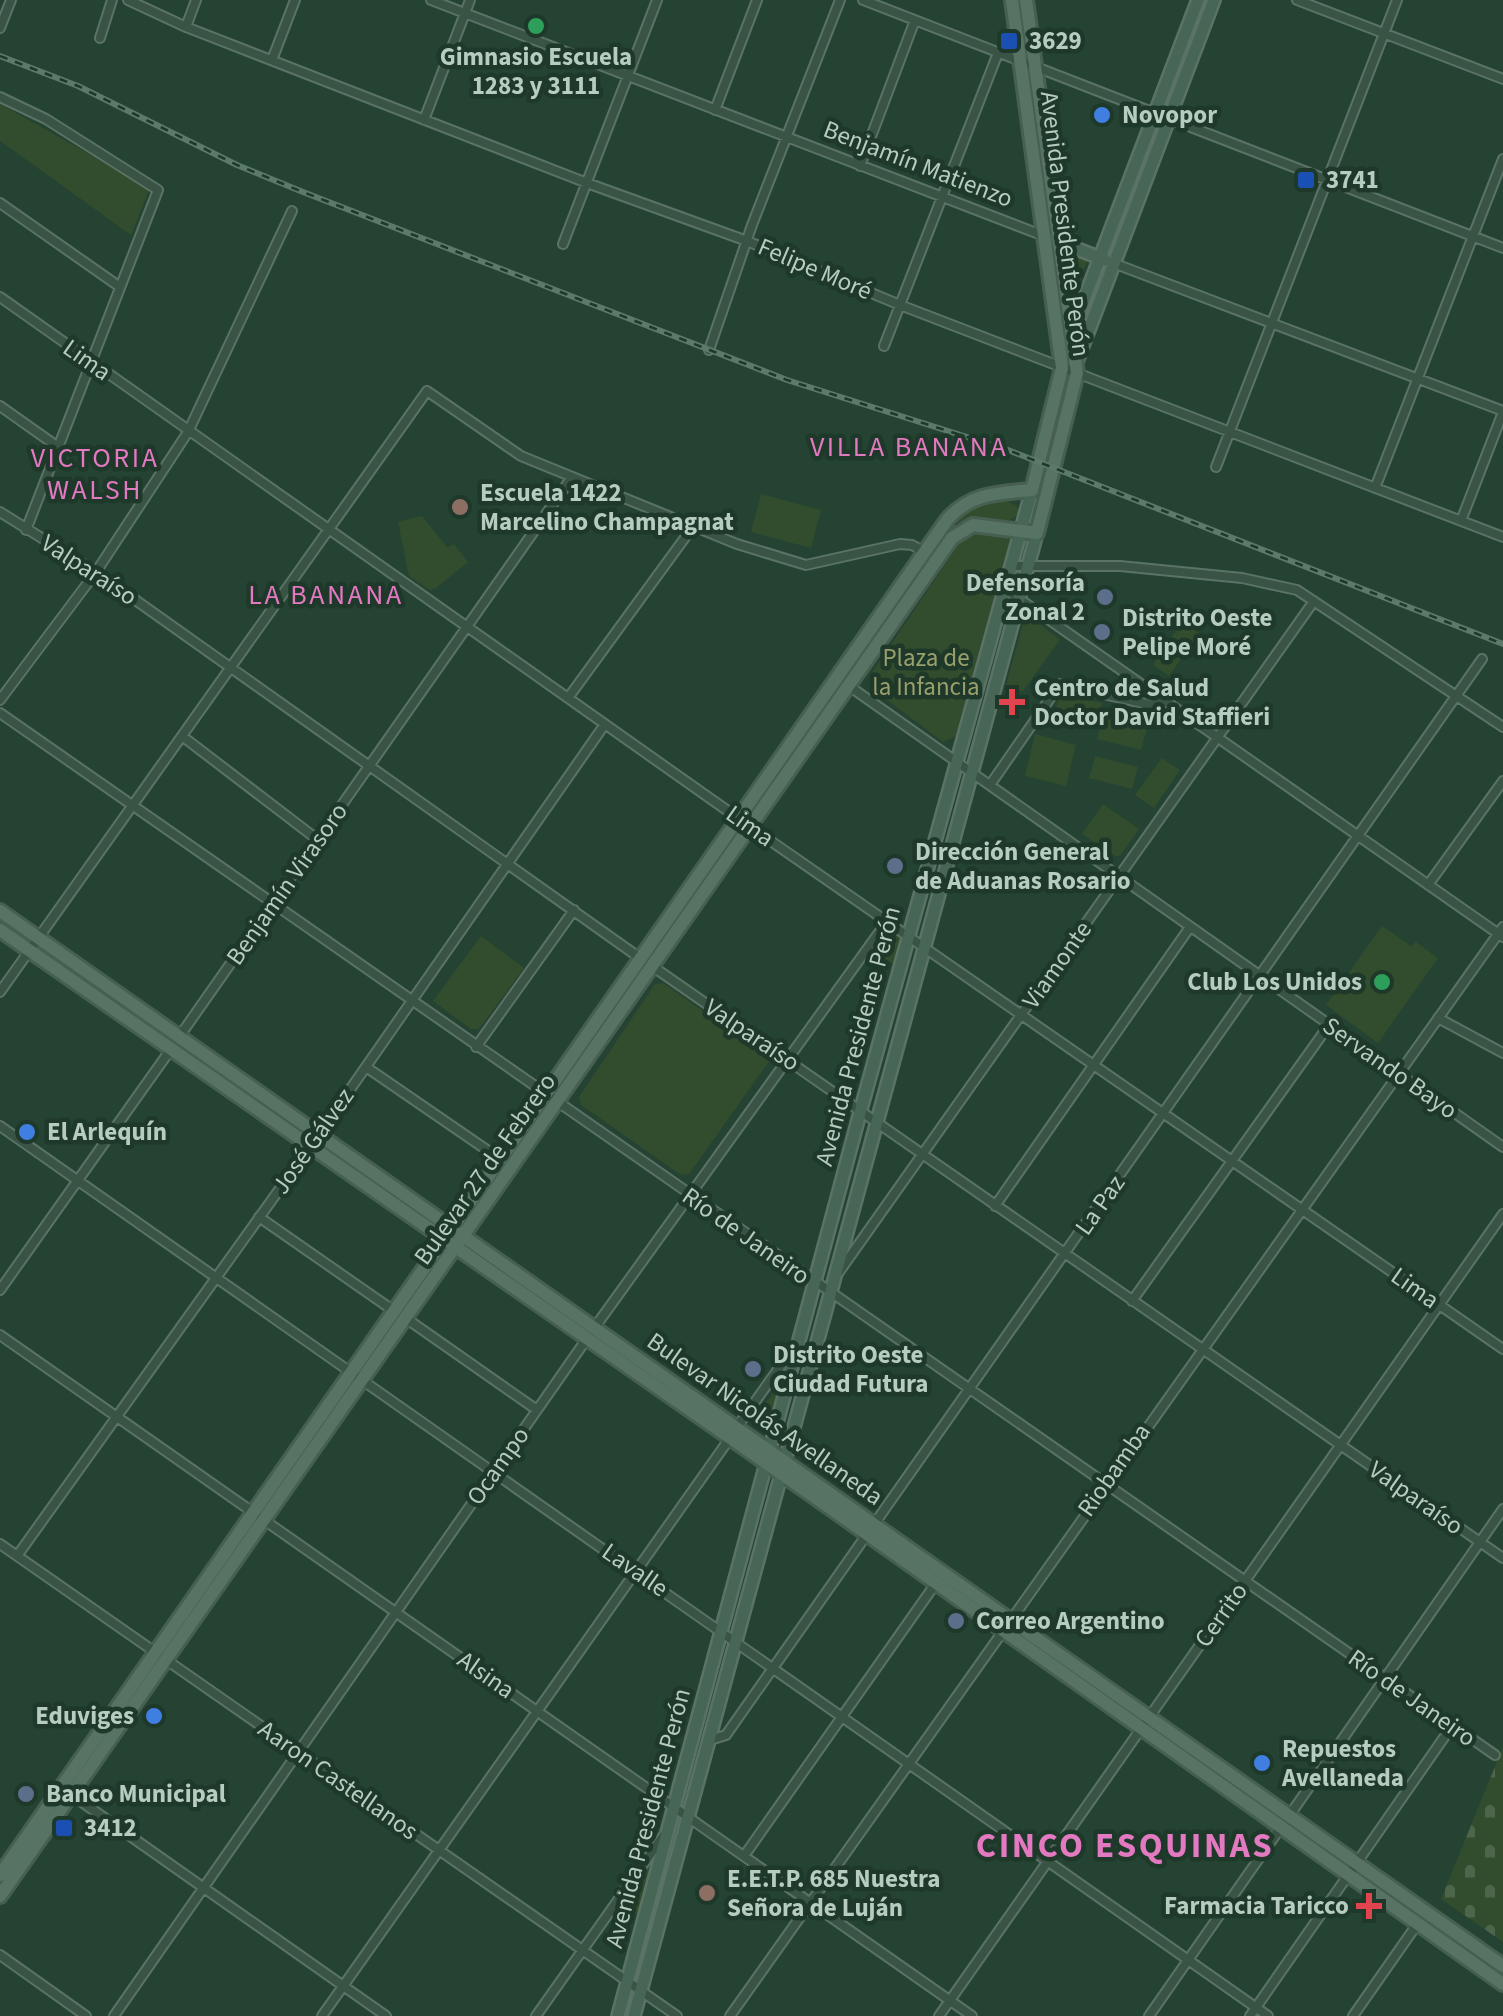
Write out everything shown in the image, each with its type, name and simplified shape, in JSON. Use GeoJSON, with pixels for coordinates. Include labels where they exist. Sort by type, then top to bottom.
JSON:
{"type":"FeatureCollection","features":[{"type":"Feature","properties":{"kind":"main road","name":"Avenida Presidente Perón"},"geometry":{"type":"LineString","coordinates":[[618,2016],[860,1109],[1069,366],[1044,236],[1012,0]]}},
{"type":"Feature","properties":{"kind":"main road","name":"Avenida Presidente Perón"},"geometry":{"type":"LineString","coordinates":[[634,2016],[1028,566],[1069,366],[1072,330],[1026,0]]}},
{"type":"Feature","properties":{"kind":"main road"},"geometry":{"type":"LineString","coordinates":[[1072,330],[1198,0]]}},
{"type":"Feature","properties":{"kind":"main road"},"geometry":{"type":"LineString","coordinates":[[1069,366],[1114,263],[1214,0]]}},
{"type":"Feature","properties":{"kind":"main road","name":"Benjamín Matienzo"},"geometry":{"type":"LineString","coordinates":[[1044,236],[1114,263]]}},
{"type":"Feature","properties":{"kind":"main road","name":"Bulevar 27 de Febrero"},"geometry":{"type":"LineString","coordinates":[[0,1896],[66,1791],[400,1315],[449,1233],[544,1095],[958,507],[976,496],[1032,490]]}},
{"type":"Feature","properties":{"kind":"main road","name":"Bulevar 27 de Febrero"},"geometry":{"type":"LineString","coordinates":[[400,1315],[461,1242],[962,530],[987,524],[1036,534]]}},
{"type":"Feature","properties":{"kind":"main road","name":"Bulevar Nicolás Avellaneda"},"geometry":{"type":"LineString","coordinates":[[0,911],[180,1036],[315,1139],[461,1242],[1353,1868],[1426,1911],[1503,1966]]}},
{"type":"Feature","properties":{"kind":"main road","name":"Bulevar Nicolás Avellaneda"},"geometry":{"type":"LineString","coordinates":[[0,930],[171,1048],[315,1139]]}},
{"type":"Feature","properties":{"kind":"main road","name":"Bulevar Nicolás Avellaneda"},"geometry":{"type":"LineString","coordinates":[[871,1529],[936,1583],[1007,1624]]}},
{"type":"Feature","properties":{"kind":"main road","name":"Bulevar 27 de Febrero"},"geometry":{"type":"LineString","coordinates":[[0,1875],[66,1791]]}},
{"type":"Feature","properties":{"kind":"main road","name":"Bulevar Nicolás Avellaneda"},"geometry":{"type":"LineString","coordinates":[[1353,1868],[1418,1924],[1503,1984]]}},
{"type":"Feature","properties":{"kind":"street"},"geometry":{"type":"LineString","coordinates":[[0,28],[11,0]]}},
{"type":"Feature","properties":{"kind":"street"},"geometry":{"type":"LineString","coordinates":[[100,38],[112,0]]}},
{"type":"Feature","properties":{"kind":"street","name":"Felipe Moré"},"geometry":{"type":"LineString","coordinates":[[128,0],[186,27],[586,183],[747,241],[900,305],[1069,366],[1503,538]]}},
{"type":"Feature","properties":{"kind":"street"},"geometry":{"type":"LineString","coordinates":[[186,27],[196,0]]}},
{"type":"Feature","properties":{"kind":"street"},"geometry":{"type":"LineString","coordinates":[[272,60],[295,0]]}},
{"type":"Feature","properties":{"kind":"street","name":"Benjamín Matienzo"},"geometry":{"type":"LineString","coordinates":[[430,0],[1044,236]]}},
{"type":"Feature","properties":{"kind":"street"},"geometry":{"type":"LineString","coordinates":[[424,120],[470,0]]}},
{"type":"Feature","properties":{"kind":"street"},"geometry":{"type":"LineString","coordinates":[[564,244],[657,0]]}},
{"type":"Feature","properties":{"kind":"street"},"geometry":{"type":"LineString","coordinates":[[715,110],[758,0]]}},
{"type":"Feature","properties":{"kind":"street"},"geometry":{"type":"LineString","coordinates":[[709,350],[840,0]]}},
{"type":"Feature","properties":{"kind":"street"},"geometry":{"type":"LineString","coordinates":[[863,0],[1503,248]]}},
{"type":"Feature","properties":{"kind":"street"},"geometry":{"type":"LineString","coordinates":[[1216,467],[1397,0]]}},
{"type":"Feature","properties":{"kind":"street"},"geometry":{"type":"LineString","coordinates":[[1303,1],[1503,78]]}},
{"type":"Feature","properties":{"kind":"street"},"geometry":{"type":"LineString","coordinates":[[860,166],[915,20]]}},
{"type":"Feature","properties":{"kind":"street"},"geometry":{"type":"LineString","coordinates":[[884,346],[998,53]]}},
{"type":"Feature","properties":{"kind":"street"},"geometry":{"type":"LineString","coordinates":[[0,96],[46,119],[158,190],[26,530]]}},
{"type":"Feature","properties":{"kind":"street"},"geometry":{"type":"LineString","coordinates":[[1375,488],[1503,160]]}},
{"type":"Feature","properties":{"kind":"street"},"geometry":{"type":"LineString","coordinates":[[0,203],[120,286]]}},
{"type":"Feature","properties":{"kind":"street"},"geometry":{"type":"LineString","coordinates":[[0,700],[96,572],[188,432],[292,212]]}},
{"type":"Feature","properties":{"kind":"street","name":"Benjamín Matienzo"},"geometry":{"type":"LineString","coordinates":[[1114,263],[1503,412]]}},
{"type":"Feature","properties":{"kind":"street","name":"Lima"},"geometry":{"type":"LineString","coordinates":[[0,297],[752,828],[1503,1349]]}},
{"type":"Feature","properties":{"kind":"street"},"geometry":{"type":"LineString","coordinates":[[0,992],[427,392],[521,456],[692,528],[806,564],[900,544],[925,552]]}},
{"type":"Feature","properties":{"kind":"street"},"geometry":{"type":"LineString","coordinates":[[0,406],[58,447]]}},
{"type":"Feature","properties":{"kind":"street"},"geometry":{"type":"LineString","coordinates":[[1461,521],[1503,412]]}},
{"type":"Feature","properties":{"kind":"street","name":"Benjamín Virasoro"},"geometry":{"type":"LineString","coordinates":[[0,1290],[572,477]]}},
{"type":"Feature","properties":{"kind":"street","name":"Valparaíso"},"geometry":{"type":"LineString","coordinates":[[0,512],[96,572],[922,1156],[1503,1558]]}},
{"type":"Feature","properties":{"kind":"street"},"geometry":{"type":"LineString","coordinates":[[568,698],[692,528]]}},
{"type":"Feature","properties":{"kind":"street"},"geometry":{"type":"LineString","coordinates":[[1011,566],[1120,566],[1242,578],[1297,590],[1503,727]]}},
{"type":"Feature","properties":{"kind":"street"},"geometry":{"type":"LineString","coordinates":[[1004,589],[1501,933]]}},
{"type":"Feature","properties":{"kind":"street","name":"Viamonte"},"geometry":{"type":"LineString","coordinates":[[834,1280],[1314,601]]}},
{"type":"Feature","properties":{"kind":"street","name":"La Paz"},"geometry":{"type":"LineString","coordinates":[[710,1740],[726,1735],[774,1668],[1482,658]]}},
{"type":"Feature","properties":{"kind":"street","name":"Servando Bayo"},"geometry":{"type":"LineString","coordinates":[[836,678],[1503,1146]]}},
{"type":"Feature","properties":{"kind":"street"},"geometry":{"type":"LineString","coordinates":[[990,786],[1060,684],[1151,705],[1164,700]]}},
{"type":"Feature","properties":{"kind":"street","name":"Río de Janeiro"},"geometry":{"type":"LineString","coordinates":[[0,714],[1495,1755]]}},
{"type":"Feature","properties":{"kind":"street","name":"José Gálvez"},"geometry":{"type":"LineString","coordinates":[[17,1556],[510,864],[605,724]]}},
{"type":"Feature","properties":{"kind":"street"},"geometry":{"type":"LineString","coordinates":[[182,736],[318,840]]}},
{"type":"Feature","properties":{"kind":"street"},"geometry":{"type":"LineString","coordinates":[[1428,885],[1503,781]]}},
{"type":"Feature","properties":{"kind":"street"},"geometry":{"type":"LineString","coordinates":[[476,1047],[574,910]]}},
{"type":"Feature","properties":{"kind":"street","name":"Ocampo"},"geometry":{"type":"LineString","coordinates":[[114,2016],[591,1333],[888,920]]}},
{"type":"Feature","properties":{"kind":"street"},"geometry":{"type":"LineString","coordinates":[[995,1206],[1190,927]]}},
{"type":"Feature","properties":{"kind":"street","name":"Riobamba"},"geometry":{"type":"LineString","coordinates":[[730,2016],[1200,1349],[1501,933]]}},
{"type":"Feature","properties":{"kind":"street"},"geometry":{"type":"LineString","coordinates":[[1438,1018],[1503,1053]]}},
{"type":"Feature","properties":{"kind":"street"},"geometry":{"type":"LineString","coordinates":[[1132,1301],[1329,1025]]}},
{"type":"Feature","properties":{"kind":"street"},"geometry":{"type":"LineString","coordinates":[[366,1067],[500,1160]]}},
{"type":"Feature","properties":{"kind":"street"},"geometry":{"type":"LineString","coordinates":[[0,1139],[3,1128]]}},
{"type":"Feature","properties":{"kind":"street","name":"Lavalle"},"geometry":{"type":"LineString","coordinates":[[3,1128],[1268,2016]]}},
{"type":"Feature","properties":{"kind":"street","name":"Cerrito"},"geometry":{"type":"LineString","coordinates":[[940,2016],[1503,1214]]}},
{"type":"Feature","properties":{"kind":"street"},"geometry":{"type":"LineString","coordinates":[[259,1217],[537,1410]]}},
{"type":"Feature","properties":{"kind":"street","name":"Alsina"},"geometry":{"type":"LineString","coordinates":[[0,1335],[972,2016]]}},
{"type":"Feature","properties":{"kind":"street"},"geometry":{"type":"LineString","coordinates":[[322,2016],[800,1340]]}},
{"type":"Feature","properties":{"kind":"street"},"geometry":{"type":"LineString","coordinates":[[1149,2016],[1503,1509]]}},
{"type":"Feature","properties":{"kind":"street","name":"Aaron Castellanos"},"geometry":{"type":"LineString","coordinates":[[0,1544],[677,2016]]}},
{"type":"Feature","properties":{"kind":"street"},"geometry":{"type":"LineString","coordinates":[[744,1856],[936,1583]]}},
{"type":"Feature","properties":{"kind":"street"},"geometry":{"type":"LineString","coordinates":[[1250,2016],[1452,1726]]}},
{"type":"Feature","properties":{"kind":"street"},"geometry":{"type":"LineString","coordinates":[[66,1791],[386,2016]]}},
{"type":"Feature","properties":{"kind":"street"},"geometry":{"type":"LineString","coordinates":[[536,2016],[669,1827]]}},
{"type":"Feature","properties":{"kind":"street"},"geometry":{"type":"LineString","coordinates":[[1353,2016],[1426,1911]]}},
{"type":"Feature","properties":{"kind":"street"},"geometry":{"type":"LineString","coordinates":[[0,1956],[86,2016]]}},
{"type":"Feature","properties":{"kind":"green space"},"geometry":{"type":"Polygon","coordinates":[[[0,104],[150,188],[131,235],[0,141],[0,104]]]}},
{"type":"Feature","properties":{"kind":"green space"},"geometry":{"type":"Polygon","coordinates":[[[1067,249],[1088,259],[1075,296],[1073,296],[1067,249]]]}},
{"type":"Feature","properties":{"kind":"green space"},"geometry":{"type":"Polygon","coordinates":[[[761,494],[821,510],[811,548],[751,532],[761,494]]]}},
{"type":"Feature","properties":{"kind":"green space"},"geometry":{"type":"Polygon","coordinates":[[[999,498],[1017,506],[1019,514],[1007,520],[976,519],[958,524],[954,517],[963,509],[999,498]]]}},
{"type":"Feature","properties":{"kind":"green space"},"geometry":{"type":"Polygon","coordinates":[[[422,516],[447,547],[454,544],[468,562],[430,590],[409,576],[398,522],[422,516]]]}},
{"type":"Feature","properties":{"kind":"green space","name":"Plaza de la Infancia"},"geometry":{"type":"Polygon","coordinates":[[[972,534],[1011,538],[956,736],[943,742],[871,688],[873,671],[961,541],[972,534]]]}},
{"type":"Feature","properties":{"kind":"green space"},"geometry":{"type":"Polygon","coordinates":[[[1026,613],[1060,640],[1022,692],[1006,685],[1026,613]]]}},
{"type":"Feature","properties":{"kind":"green space"},"geometry":{"type":"Polygon","coordinates":[[[1182,622],[1199,633],[1169,676],[1153,665],[1182,622]]]}},
{"type":"Feature","properties":{"kind":"green space"},"geometry":{"type":"Polygon","coordinates":[[[1060,693],[1102,703],[1098,723],[1055,713],[1060,693]]]}},
{"type":"Feature","properties":{"kind":"green space"},"geometry":{"type":"Polygon","coordinates":[[[1103,716],[1147,728],[1141,750],[1097,739],[1103,716]]]}},
{"type":"Feature","properties":{"kind":"green space"},"geometry":{"type":"Polygon","coordinates":[[[1035,734],[1076,745],[1066,786],[1025,776],[1035,734]]]}},
{"type":"Feature","properties":{"kind":"green space"},"geometry":{"type":"Polygon","coordinates":[[[1095,756],[1138,767],[1132,789],[1089,778],[1095,756]]]}},
{"type":"Feature","properties":{"kind":"green space"},"geometry":{"type":"Polygon","coordinates":[[[1162,758],[1180,770],[1154,808],[1135,795],[1162,758]]]}},
{"type":"Feature","properties":{"kind":"green space"},"geometry":{"type":"Polygon","coordinates":[[[1103,804],[1139,829],[1120,856],[1082,834],[1103,804]]]}},
{"type":"Feature","properties":{"kind":"green space","name":"Club Los Unidos"},"geometry":{"type":"Polygon","coordinates":[[[1382,926],[1438,958],[1378,1043],[1326,1005],[1382,926]]]}},
{"type":"Feature","properties":{"kind":"green space"},"geometry":{"type":"Polygon","coordinates":[[[887,929],[894,930],[902,941],[896,964],[866,956],[887,929]]]}},
{"type":"Feature","properties":{"kind":"green space"},"geometry":{"type":"Polygon","coordinates":[[[481,936],[524,968],[479,1029],[471,1029],[433,1001],[481,936]]]}},
{"type":"Feature","properties":{"kind":"green space"},"geometry":{"type":"Polygon","coordinates":[[[663,983],[771,1059],[689,1174],[681,1175],[581,1105],[579,1097],[655,984],[663,983]]]}},
{"type":"Feature","properties":{"kind":"green space"},"geometry":{"type":"Polygon","coordinates":[[[782,1381],[769,1426],[761,1431],[753,1420],[782,1381]]]}},
{"type":"Feature","properties":{"kind":"green space"},"geometry":{"type":"Polygon","coordinates":[[[1503,1747],[1503,1942],[1441,1899],[1503,1747]]]}},
{"type":"Feature","properties":{"kind":"green space"},"geometry":{"type":"Polygon","coordinates":[[[657,1850],[640,1916],[619,1904],[657,1850]]]}},
{"type":"Feature","properties":{"kind":"railway"},"geometry":{"type":"LineString","coordinates":[[0,56],[78,86],[237,165],[303,192],[787,380],[1008,450],[1503,644]]}},
{"type":"Feature","properties":{"kind":"place","name":"Gimnasio Escuela 1283 y 3111"},"geometry":{"type":"Point","coordinates":[536,26]}},
{"type":"Feature","properties":{"kind":"place","name":"3629"},"geometry":{"type":"Point","coordinates":[1009,41]}},
{"type":"Feature","properties":{"kind":"place","name":"Novopor"},"geometry":{"type":"Point","coordinates":[1102,115]}},
{"type":"Feature","properties":{"kind":"place","name":"3741"},"geometry":{"type":"Point","coordinates":[1306,180]}},
{"type":"Feature","properties":{"kind":"place","name":"Escuela 1422 Marcelino Champagnat"},"geometry":{"type":"Point","coordinates":[460,507]}},
{"type":"Feature","properties":{"kind":"place","name":"Defensoría Zonal 2"},"geometry":{"type":"Point","coordinates":[1105,597]}},
{"type":"Feature","properties":{"kind":"place","name":"Distrito Oeste Pelipe Moré"},"geometry":{"type":"Point","coordinates":[1102,632]}},
{"type":"Feature","properties":{"kind":"place","name":"Centro de Salud Doctor David Staffieri"},"geometry":{"type":"Point","coordinates":[1012,702]}},
{"type":"Feature","properties":{"kind":"place","name":"Dirección General de Aduanas Rosario"},"geometry":{"type":"Point","coordinates":[895,866]}},
{"type":"Feature","properties":{"kind":"place","name":"Club Los Unidos"},"geometry":{"type":"Point","coordinates":[1382,982]}},
{"type":"Feature","properties":{"kind":"place","name":"El Arlequín"},"geometry":{"type":"Point","coordinates":[27,1132]}},
{"type":"Feature","properties":{"kind":"place","name":"Distrito Oeste Ciudad Futura"},"geometry":{"type":"Point","coordinates":[753,1369]}},
{"type":"Feature","properties":{"kind":"place","name":"Correo Argentino"},"geometry":{"type":"Point","coordinates":[956,1621]}},
{"type":"Feature","properties":{"kind":"place","name":"Eduviges"},"geometry":{"type":"Point","coordinates":[154,1716]}},
{"type":"Feature","properties":{"kind":"place","name":"Repuestos Avellaneda"},"geometry":{"type":"Point","coordinates":[1262,1763]}},
{"type":"Feature","properties":{"kind":"place","name":"Banco Municipal"},"geometry":{"type":"Point","coordinates":[26,1794]}},
{"type":"Feature","properties":{"kind":"place","name":"3412"},"geometry":{"type":"Point","coordinates":[64,1828]}},
{"type":"Feature","properties":{"kind":"place","name":"E.E.T.P. 685 Nuestra Señora de Luján"},"geometry":{"type":"Point","coordinates":[707,1893]}},
{"type":"Feature","properties":{"kind":"place","name":"Farmacia Taricco"},"geometry":{"type":"Point","coordinates":[1369,1906]}},
{"type":"Feature","properties":{"kind":"district","name":"VILLA BANANA"},"geometry":{"type":"Point","coordinates":[909,447]}},
{"type":"Feature","properties":{"kind":"district","name":"VICTORIA WALSH"},"geometry":{"type":"Point","coordinates":[95,474]}},
{"type":"Feature","properties":{"kind":"district","name":"LA BANANA"},"geometry":{"type":"Point","coordinates":[326,595]}},
{"type":"Feature","properties":{"kind":"district","name":"CINCO ESQUINAS"},"geometry":{"type":"Point","coordinates":[1125,1846]}}]}
